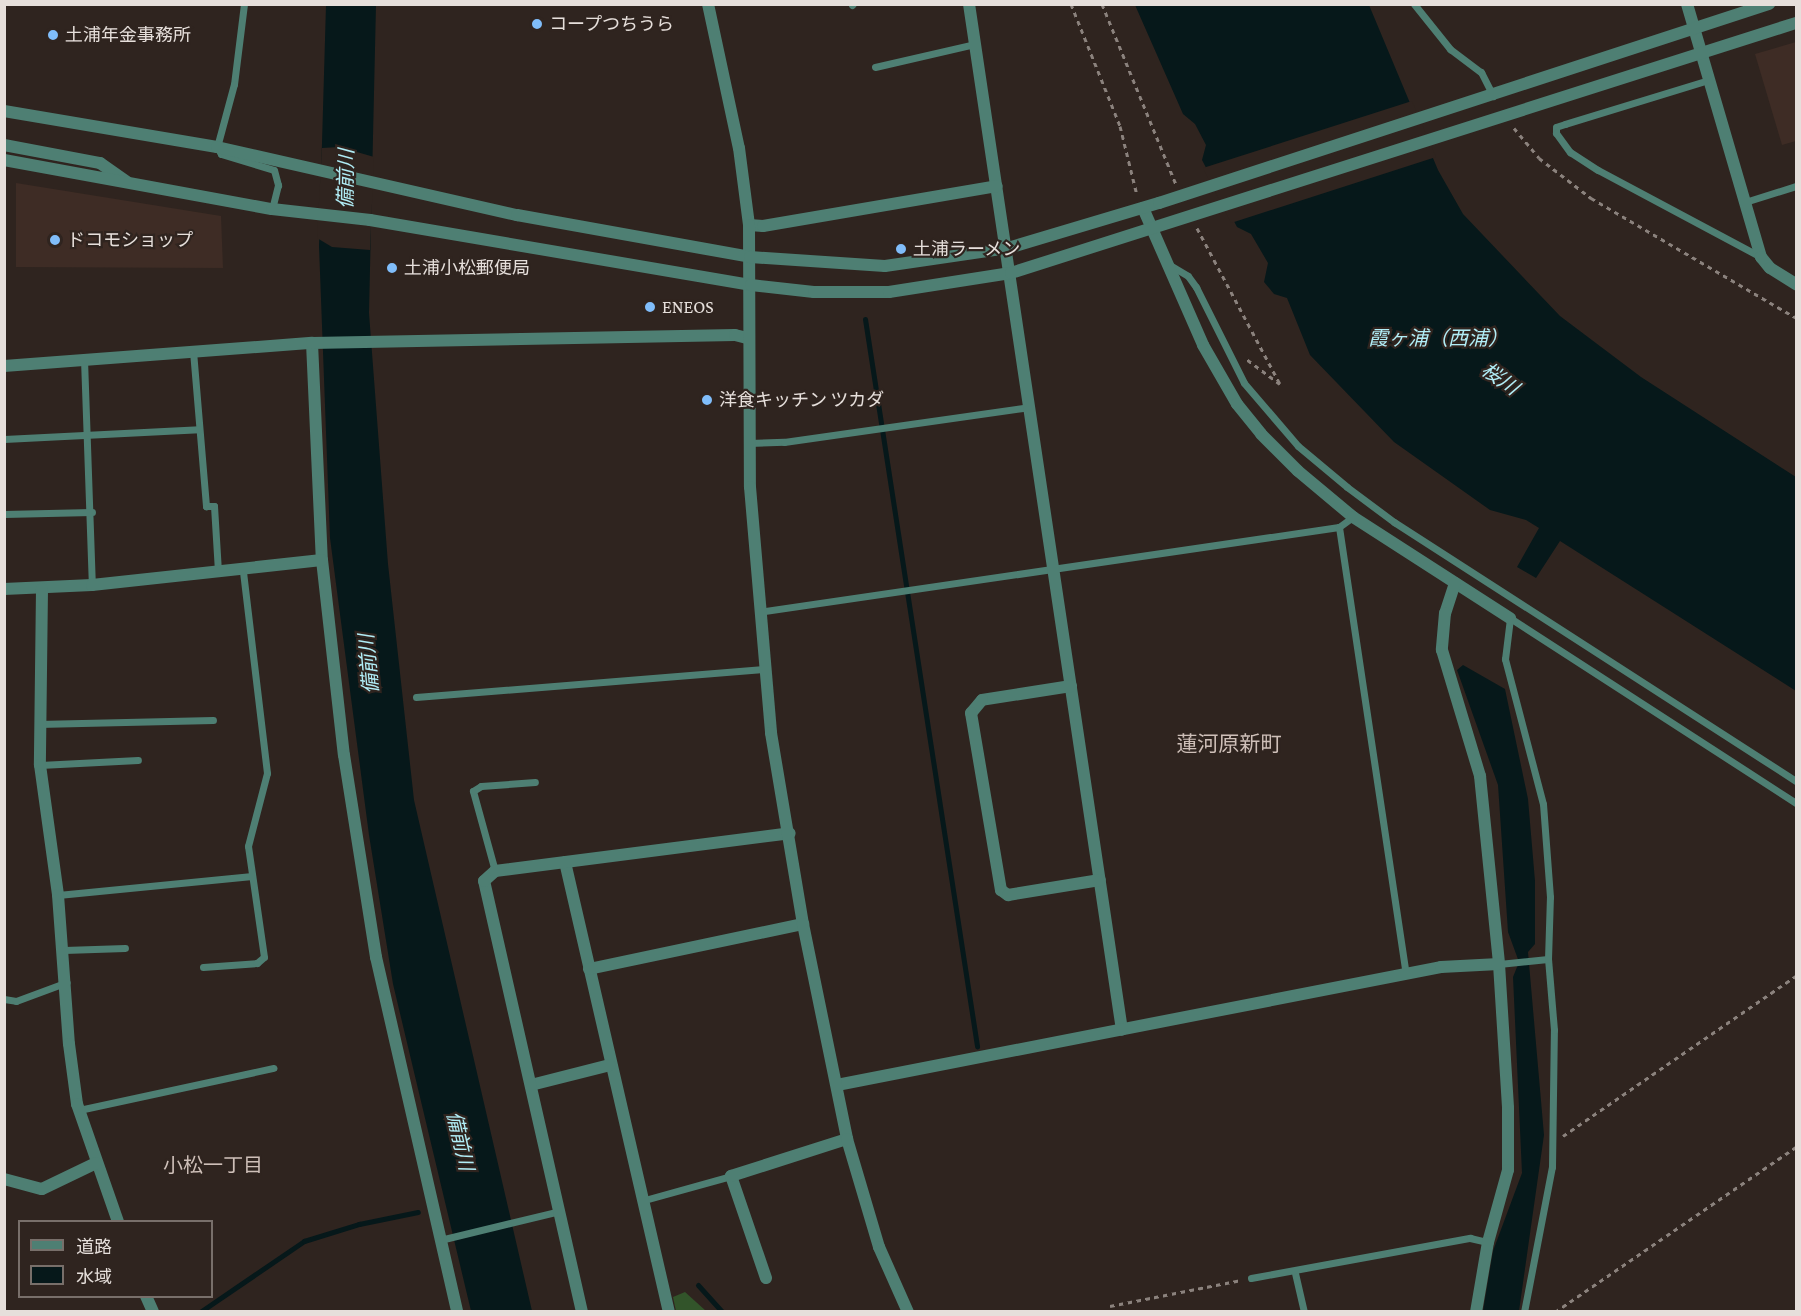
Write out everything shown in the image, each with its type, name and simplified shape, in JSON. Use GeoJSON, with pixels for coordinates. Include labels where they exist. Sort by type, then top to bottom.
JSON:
{"type":"FeatureCollection","features":[{"type":"Feature","properties":{"kind":"street"},"geometry":{"type":"LineString","coordinates":[[708,4],[739,148],[749,225],[751,285],[747,338],[749,443],[758,612],[764,669],[803,924],[847,1139],[879,1247],[908,1311]]}},
{"type":"Feature","properties":{"kind":"street"},"geometry":{"type":"LineString","coordinates":[[969,4],[1008,248],[1029,406],[1122,1030]]}},
{"type":"Feature","properties":{"kind":"street"},"geometry":{"type":"LineString","coordinates":[[1687,4],[1761,257],[1770,268],[1797,284]]}},
{"type":"Feature","properties":{"kind":"street"},"geometry":{"type":"LineString","coordinates":[[4,111],[217,147],[517,215],[750,257],[885,266],[1008,248],[1143,208],[1768,4]]}},
{"type":"Feature","properties":{"kind":"street"},"geometry":{"type":"LineString","coordinates":[[4,160],[272,209],[370,220],[751,285],[814,292],[889,292],[1011,273],[1168,221],[1797,23]]}},
{"type":"Feature","properties":{"kind":"street"},"geometry":{"type":"LineString","coordinates":[[4,145],[15,150],[100,163],[127,182]]}},
{"type":"Feature","properties":{"kind":"street"},"geometry":{"type":"LineString","coordinates":[[749,225],[997,186]]}},
{"type":"Feature","properties":{"kind":"street"},"geometry":{"type":"LineString","coordinates":[[1143,208],[1203,345],[1237,404],[1298,471],[1353,517],[1510,618]]}},
{"type":"Feature","properties":{"kind":"street"},"geometry":{"type":"LineString","coordinates":[[4,366],[316,343],[735,335],[747,338]]}},
{"type":"Feature","properties":{"kind":"street"},"geometry":{"type":"LineString","coordinates":[[316,343],[322,560],[344,755],[376,957],[457,1311]]}},
{"type":"Feature","properties":{"kind":"street"},"geometry":{"type":"LineString","coordinates":[[4,589],[92,585],[243,571],[322,560]]}},
{"type":"Feature","properties":{"kind":"street"},"geometry":{"type":"LineString","coordinates":[[1455,583],[1445,613],[1442,650],[1480,776],[1504,963],[1508,1170],[1488,1242],[1476,1311]]}},
{"type":"Feature","properties":{"kind":"street"},"geometry":{"type":"LineString","coordinates":[[42,589],[38,724],[40,765],[64,950],[69,1044],[79,1110],[118,1220]]}},
{"type":"Feature","properties":{"kind":"street"},"geometry":{"type":"LineString","coordinates":[[1071,686],[982,700],[972,713],[1001,890],[1008,895],[1100,880]]}},
{"type":"Feature","properties":{"kind":"street"},"geometry":{"type":"LineString","coordinates":[[582,1311],[484,881],[495,871],[790,833]]}},
{"type":"Feature","properties":{"kind":"street"},"geometry":{"type":"LineString","coordinates":[[566,862],[641,1201],[669,1311]]}},
{"type":"Feature","properties":{"kind":"street"},"geometry":{"type":"LineString","coordinates":[[590,969],[803,924]]}},
{"type":"Feature","properties":{"kind":"street"},"geometry":{"type":"LineString","coordinates":[[837,1085],[1406,974],[1504,963]]}},
{"type":"Feature","properties":{"kind":"street"},"geometry":{"type":"LineString","coordinates":[[531,1085],[610,1065]]}},
{"type":"Feature","properties":{"kind":"street"},"geometry":{"type":"LineString","coordinates":[[766,1278],[730,1176],[847,1139]]}},
{"type":"Feature","properties":{"kind":"street"},"geometry":{"type":"LineString","coordinates":[[4,1179],[42,1189],[96,1163]]}},
{"type":"Feature","properties":{"kind":"lane"},"geometry":{"type":"LineString","coordinates":[[244,4],[234,84],[217,147],[221,154],[274,170],[278,185],[272,209]]}},
{"type":"Feature","properties":{"kind":"lane"},"geometry":{"type":"LineString","coordinates":[[1414,4],[1450,49],[1481,72],[1488,97]]}},
{"type":"Feature","properties":{"kind":"lane"},"geometry":{"type":"LineString","coordinates":[[875,67],[975,44]]}},
{"type":"Feature","properties":{"kind":"lane"},"geometry":{"type":"LineString","coordinates":[[1702,82],[1564,124],[1557,128],[1556,133],[1570,152],[1598,170],[1761,257]]}},
{"type":"Feature","properties":{"kind":"lane"},"geometry":{"type":"LineString","coordinates":[[1745,202],[1797,186]]}},
{"type":"Feature","properties":{"kind":"lane"},"geometry":{"type":"LineString","coordinates":[[1166,263],[1188,276],[1196,287],[1223,345],[1251,391],[1298,446],[1347,488],[1394,522],[1797,781]]}},
{"type":"Feature","properties":{"kind":"lane"},"geometry":{"type":"LineString","coordinates":[[193,351],[206,506],[214,506],[218,572]]}},
{"type":"Feature","properties":{"kind":"lane"},"geometry":{"type":"LineString","coordinates":[[84,359],[92,512],[92,585]]}},
{"type":"Feature","properties":{"kind":"lane"},"geometry":{"type":"LineString","coordinates":[[749,443],[784,442],[1029,406]]}},
{"type":"Feature","properties":{"kind":"lane"},"geometry":{"type":"LineString","coordinates":[[4,439],[199,429]]}},
{"type":"Feature","properties":{"kind":"lane"},"geometry":{"type":"LineString","coordinates":[[4,514],[92,512]]}},
{"type":"Feature","properties":{"kind":"lane"},"geometry":{"type":"LineString","coordinates":[[758,612],[1339,527],[1353,517]]}},
{"type":"Feature","properties":{"kind":"lane"},"geometry":{"type":"LineString","coordinates":[[1339,527],[1406,974]]}},
{"type":"Feature","properties":{"kind":"lane"},"geometry":{"type":"LineString","coordinates":[[203,967],[257,963],[264,957],[252,876],[250,835],[267,773],[243,571]]}},
{"type":"Feature","properties":{"kind":"lane"},"geometry":{"type":"LineString","coordinates":[[1524,1311],[1552,1167],[1554,1030],[1548,959],[1550,897],[1543,804],[1504,659],[1510,618],[1797,803]]}},
{"type":"Feature","properties":{"kind":"lane"},"geometry":{"type":"LineString","coordinates":[[416,697],[764,669]]}},
{"type":"Feature","properties":{"kind":"lane"},"geometry":{"type":"LineString","coordinates":[[38,724],[213,720]]}},
{"type":"Feature","properties":{"kind":"lane"},"geometry":{"type":"LineString","coordinates":[[40,765],[138,760]]}},
{"type":"Feature","properties":{"kind":"lane"},"geometry":{"type":"LineString","coordinates":[[495,871],[473,790],[481,786],[535,782]]}},
{"type":"Feature","properties":{"kind":"lane"},"geometry":{"type":"LineString","coordinates":[[58,895],[252,876]]}},
{"type":"Feature","properties":{"kind":"lane"},"geometry":{"type":"LineString","coordinates":[[64,950],[125,948]]}},
{"type":"Feature","properties":{"kind":"lane"},"geometry":{"type":"LineString","coordinates":[[1504,963],[1548,959]]}},
{"type":"Feature","properties":{"kind":"lane"},"geometry":{"type":"LineString","coordinates":[[4,999],[16,1001],[67,982]]}},
{"type":"Feature","properties":{"kind":"lane"},"geometry":{"type":"LineString","coordinates":[[79,1110],[274,1068]]}},
{"type":"Feature","properties":{"kind":"lane"},"geometry":{"type":"LineString","coordinates":[[641,1201],[730,1176]]}},
{"type":"Feature","properties":{"kind":"lane"},"geometry":{"type":"LineString","coordinates":[[442,1240],[560,1211]]}},
{"type":"Feature","properties":{"kind":"lane"},"geometry":{"type":"LineString","coordinates":[[1251,1278],[1295,1273],[1470,1238],[1488,1242]]}},
{"type":"Feature","properties":{"kind":"lane"},"geometry":{"type":"LineString","coordinates":[[1295,1273],[1304,1311]]}},
{"type":"Feature","properties":{"kind":"path"},"geometry":{"type":"LineString","coordinates":[[1071,4],[1120,126],[1132,184],[1143,208]]}},
{"type":"Feature","properties":{"kind":"path"},"geometry":{"type":"LineString","coordinates":[[1514,128],[1539,158],[1591,198],[1797,318]]}},
{"type":"Feature","properties":{"kind":"path"},"geometry":{"type":"LineString","coordinates":[[1244,356],[1270,378]]}},
{"type":"Feature","properties":{"kind":"path"},"geometry":{"type":"LineString","coordinates":[[1553,1137],[1565,1136],[1797,976]]}},
{"type":"Feature","properties":{"kind":"path"},"geometry":{"type":"LineString","coordinates":[[1555,1311],[1797,1147]]}},
{"type":"Feature","properties":{"kind":"path"},"geometry":{"type":"LineString","coordinates":[[1110,1306],[1251,1278]]}},
{"type":"Feature","properties":{"kind":"shaded area"},"geometry":{"type":"Polygon","coordinates":[[[1796,42],[1796,141],[1782,145],[1755,54],[1796,42]]]}},
{"type":"Feature","properties":{"kind":"shaded area"},"geometry":{"type":"Polygon","coordinates":[[[16,183],[221,216],[223,268],[16,267],[16,183]]]}},
{"type":"Feature","properties":{"kind":"green space"},"geometry":{"type":"Polygon","coordinates":[[[685,1292],[706,1311],[676,1311],[673,1297],[685,1292]]]}},
{"type":"Feature","properties":{"kind":"water","name":"備前川"},"geometry":{"type":"Polygon","coordinates":[[[326,5],[376,5],[369,313],[388,564],[414,800],[532,1311],[471,1311],[393,984],[369,835],[330,538],[319,246],[326,5]]]}},
{"type":"Feature","properties":{"kind":"water","name":"霞ヶ浦（西浦）"},"geometry":{"type":"Polygon","coordinates":[[[1135,5],[1369,5],[1438,170],[1463,214],[1560,316],[1641,377],[1796,477],[1796,691],[1560,541],[1536,578],[1517,567],[1539,528],[1526,520],[1490,510],[1394,442],[1310,355],[1287,298],[1274,294],[1264,282],[1268,263],[1251,234],[1237,227],[1202,160],[1206,145],[1195,124],[1183,114],[1135,5]]]}},
{"type":"Feature","properties":{"kind":"water"},"geometry":{"type":"Polygon","coordinates":[[[1463,665],[1505,689],[1528,799],[1535,881],[1535,944],[1528,952],[1544,1135],[1519,1311],[1483,1311],[1493,1251],[1522,1173],[1513,977],[1519,962],[1508,932],[1498,785],[1457,670],[1463,665]]]}},
{"type":"Feature","properties":{"kind":"pier"},"geometry":{"type":"Polygon","coordinates":[[[1412,101],[1436,157],[1231,223],[1203,168],[1412,101]]]}},
{"type":"Feature","properties":{"kind":"pier"},"geometry":{"type":"Polygon","coordinates":[[[340,147],[374,157],[370,250],[332,247],[317,238],[322,148],[340,147]]]}},
{"type":"Feature","properties":{"kind":"waterway"},"geometry":{"type":"LineString","coordinates":[[865,319],[977,1046]]}},
{"type":"Feature","properties":{"kind":"waterway"},"geometry":{"type":"LineString","coordinates":[[200,1312],[304,1241],[359,1224],[418,1212]]}},
{"type":"Feature","properties":{"kind":"waterway"},"geometry":{"type":"LineString","coordinates":[[698,1285],[722,1312]]}},
{"type":"Feature","properties":{"kind":"place","name":"コープつちうら"},"geometry":{"type":"Point","coordinates":[537,24]}},
{"type":"Feature","properties":{"kind":"place","name":"土浦年金事務所"},"geometry":{"type":"Point","coordinates":[53,35]}},
{"type":"Feature","properties":{"kind":"place","name":"ドコモショップ"},"geometry":{"type":"Point","coordinates":[55,240]}},
{"type":"Feature","properties":{"kind":"place","name":"土浦ラーメン"},"geometry":{"type":"Point","coordinates":[901,249]}},
{"type":"Feature","properties":{"kind":"place","name":"土浦小松郵便局"},"geometry":{"type":"Point","coordinates":[392,268]}},
{"type":"Feature","properties":{"kind":"place","name":"ENEOS"},"geometry":{"type":"Point","coordinates":[650,307]}},
{"type":"Feature","properties":{"kind":"place","name":"洋食キッチン ツカダ"},"geometry":{"type":"Point","coordinates":[707,400]}},
{"type":"Feature","properties":{"kind":"district","name":"蓮河原新町"},"geometry":{"type":"Point","coordinates":[1229,744]}},
{"type":"Feature","properties":{"kind":"district","name":"小松一丁目"},"geometry":{"type":"Point","coordinates":[213,1165]}},
{"type":"Feature","properties":{"kind":"water label","name":"桜川"},"geometry":{"type":"Point","coordinates":[1500,379]}}]}
